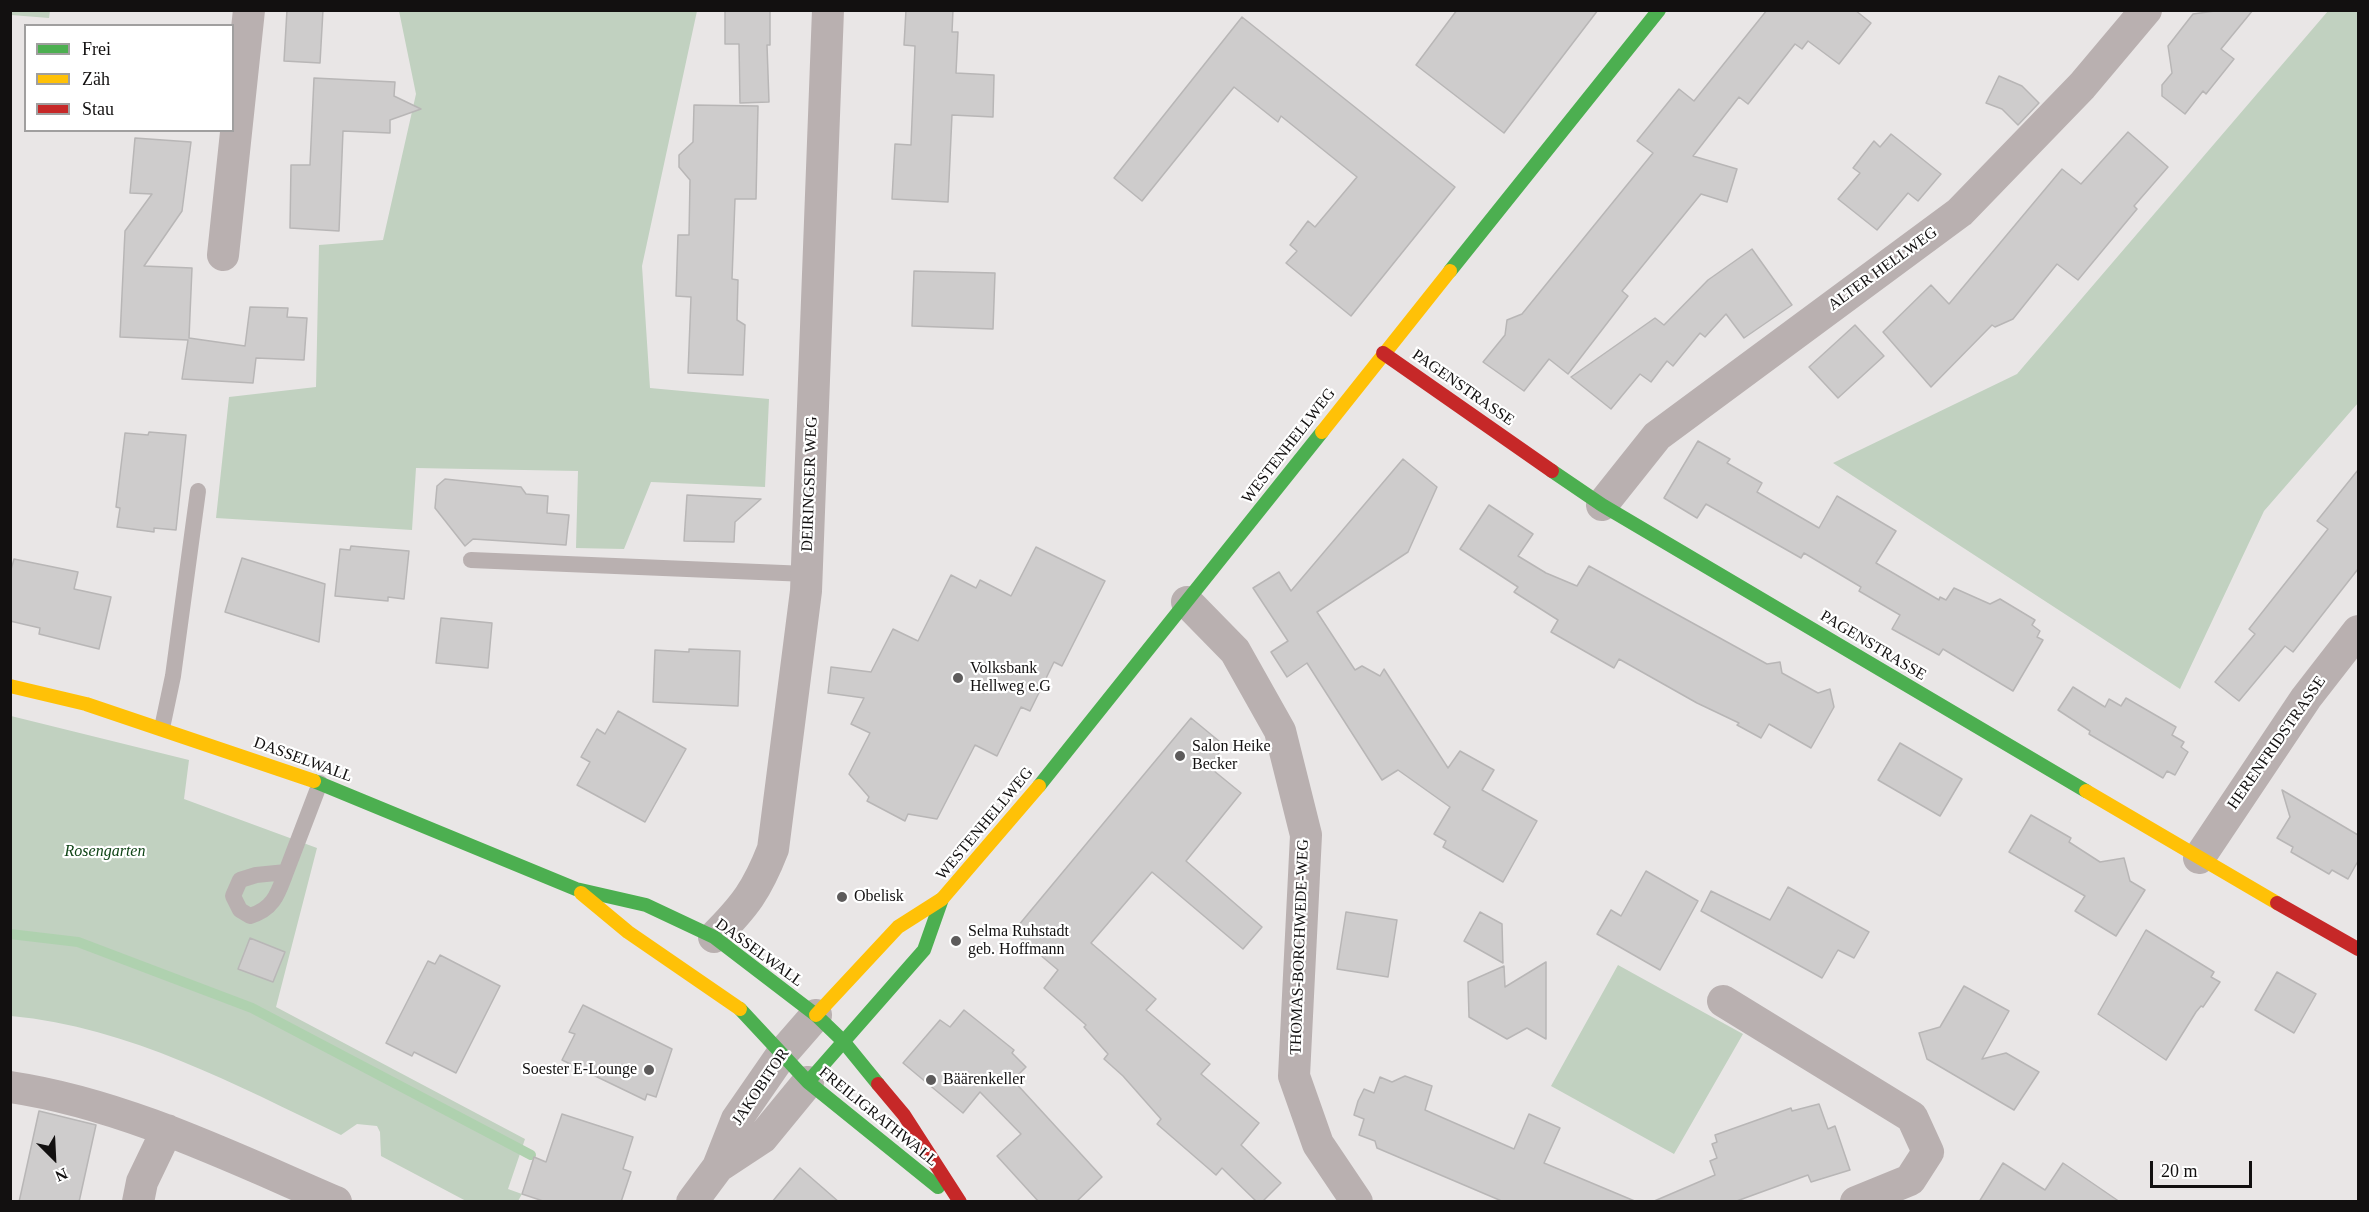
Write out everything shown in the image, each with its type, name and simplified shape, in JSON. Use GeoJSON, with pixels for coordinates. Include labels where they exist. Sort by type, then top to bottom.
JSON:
{"type":"FeatureCollection","features":[{"type":"Feature","properties":{"kind":"street"},"geometry":{"type":"LineString","coordinates":[[223,255],[249,10]]}},
{"type":"Feature","properties":{"kind":"street","name":"DEIRINGSER WEG"},"geometry":{"type":"LineString","coordinates":[[714,937],[749,900],[759,885],[773,849],[807,574],[828,10]]}},
{"type":"Feature","properties":{"kind":"street","name":"WESTENHELLWEG"},"geometry":{"type":"LineString","coordinates":[[816,1015],[898,927],[942,900],[1188,602],[1383,353],[1659,10]]}},
{"type":"Feature","properties":{"kind":"street","name":"ALTER HELLWEG"},"geometry":{"type":"LineString","coordinates":[[1602,505],[1657,436],[1960,213],[2082,86],[2146,10]]}},
{"type":"Feature","properties":{"kind":"street","name":"PAGENSTRASSE"},"geometry":{"type":"LineString","coordinates":[[1383,353],[1602,505],[2199,858],[2358,949]]}},
{"type":"Feature","properties":{"kind":"street","name":"THOMAS-BORCHWEDE-WEG"},"geometry":{"type":"LineString","coordinates":[[1188,602],[1235,651],[1280,731],[1306,835],[1294,1076],[1318,1144],[1357,1202]]}},
{"type":"Feature","properties":{"kind":"street","name":"HERENFRIDSTRASSE"},"geometry":{"type":"LineString","coordinates":[[2199,858],[2306,698],[2358,631]]}},
{"type":"Feature","properties":{"kind":"street","name":"DASSELWALL"},"geometry":{"type":"LineString","coordinates":[[10,686],[86,704],[162,728],[320,783],[434,828],[576,889],[646,905],[714,937],[816,1015],[843,1041]]}},
{"type":"Feature","properties":{"kind":"street","name":"DASSELWALL"},"geometry":{"type":"LineString","coordinates":[[576,889],[628,932],[738,1007],[782,1054]]}},
{"type":"Feature","properties":{"kind":"street","name":"WESTENHELLWEG"},"geometry":{"type":"LineString","coordinates":[[808,1082],[924,950],[942,900]]}},
{"type":"Feature","properties":{"kind":"street"},"geometry":{"type":"LineString","coordinates":[[1723,1001],[1912,1117],[1928,1152],[1910,1180],[1856,1202]]}},
{"type":"Feature","properties":{"kind":"street","name":"JAKOBITOR"},"geometry":{"type":"LineString","coordinates":[[692,1202],[717,1167],[736,1119],[782,1054],[816,1015]]}},
{"type":"Feature","properties":{"kind":"street","name":"FREILIGRATHWALL"},"geometry":{"type":"LineString","coordinates":[[843,1041],[904,1115],[958,1202]]}},
{"type":"Feature","properties":{"kind":"street","name":"FREILIGRATHWALL"},"geometry":{"type":"LineString","coordinates":[[782,1054],[808,1082],[958,1202]]}},
{"type":"Feature","properties":{"kind":"street","name":"JAKOBITOR"},"geometry":{"type":"LineString","coordinates":[[717,1167],[762,1138],[808,1082]]}},
{"type":"Feature","properties":{"kind":"street"},"geometry":{"type":"LineString","coordinates":[[10,1087],[52,1094],[167,1130],[336,1202]]}},
{"type":"Feature","properties":{"kind":"street"},"geometry":{"type":"LineString","coordinates":[[138,1202],[142,1182],[167,1130]]}},
{"type":"Feature","properties":{"kind":"lane"},"geometry":{"type":"LineString","coordinates":[[162,728],[173,676],[198,491]]}},
{"type":"Feature","properties":{"kind":"lane"},"geometry":{"type":"LineString","coordinates":[[471,560],[807,574]]}},
{"type":"Feature","properties":{"kind":"lane"},"geometry":{"type":"LineString","coordinates":[[286,872],[320,783]]}},
{"type":"Feature","properties":{"kind":"green space"},"geometry":{"type":"Polygon","coordinates":[[[10,11],[50,11],[49,18],[11,15],[10,11]]]}},
{"type":"Feature","properties":{"kind":"green space"},"geometry":{"type":"Polygon","coordinates":[[[399,11],[697,11],[642,266],[650,388],[769,399],[765,487],[651,482],[624,549],[576,548],[578,471],[416,468],[412,530],[216,518],[229,397],[316,387],[319,245],[383,240],[416,94],[399,11]]]}},
{"type":"Feature","properties":{"kind":"green space"},"geometry":{"type":"Polygon","coordinates":[[[2328,11],[2358,11],[2358,403],[2264,511],[2180,689],[1833,463],[2017,374],[2328,11]]]}},
{"type":"Feature","properties":{"kind":"green space","name":"Rosengarten"},"geometry":{"type":"Polygon","coordinates":[[[11,716],[189,760],[184,799],[317,848],[276,1007],[525,1139],[508,1189],[522,1194],[518,1201],[466,1201],[381,1156],[380,1132],[377,1126],[357,1124],[341,1135],[221,1078],[140,1045],[55,1022],[11,1016],[11,716]]]}},
{"type":"Feature","properties":{"kind":"green space"},"geometry":{"type":"Polygon","coordinates":[[[1618,965],[1743,1034],[1674,1154],[1551,1086],[1618,965]]]}},
{"type":"Feature","properties":{"kind":"building"},"geometry":{"type":"Polygon","coordinates":[[[287,10],[323,10],[320,63],[284,61],[287,10]]]}},
{"type":"Feature","properties":{"kind":"building"},"geometry":{"type":"Polygon","coordinates":[[[725,10],[770,10],[770,45],[767,45],[769,102],[740,103],[739,44],[725,44],[725,10]]]}},
{"type":"Feature","properties":{"kind":"building"},"geometry":{"type":"Polygon","coordinates":[[[906,10],[953,10],[952,32],[958,32],[956,73],[994,75],[993,117],[952,115],[948,202],[892,199],[895,144],[911,145],[915,46],[904,45],[906,10]]]}},
{"type":"Feature","properties":{"kind":"building"},"geometry":{"type":"Polygon","coordinates":[[[1457,10],[1598,10],[1504,133],[1416,65],[1457,10]]]}},
{"type":"Feature","properties":{"kind":"building"},"geometry":{"type":"Polygon","coordinates":[[[1767,10],[1855,10],[1871,23],[1839,64],[1808,41],[1802,49],[1795,44],[1748,104],[1739,97],[1693,156],[1737,169],[1727,202],[1701,194],[1622,291],[1628,296],[1568,374],[1549,359],[1524,391],[1483,362],[1505,335],[1507,320],[1522,314],[1653,153],[1637,141],[1679,89],[1694,101],[1767,10]]]}},
{"type":"Feature","properties":{"kind":"building"},"geometry":{"type":"Polygon","coordinates":[[[2222,10],[2253,10],[2221,49],[2234,59],[2206,94],[2203,91],[2185,114],[2162,96],[2162,85],[2172,73],[2168,46],[2193,14],[2222,10]]]}},
{"type":"Feature","properties":{"kind":"building"},"geometry":{"type":"Polygon","coordinates":[[[1242,17],[1455,187],[1351,316],[1286,263],[1297,251],[1290,245],[1308,221],[1315,227],[1357,177],[1281,116],[1278,122],[1234,87],[1142,201],[1114,178],[1242,17]]]}},
{"type":"Feature","properties":{"kind":"building"},"geometry":{"type":"Polygon","coordinates":[[[1999,76],[2022,86],[2039,103],[2018,125],[2002,109],[1986,103],[1999,76]]]}},
{"type":"Feature","properties":{"kind":"building"},"geometry":{"type":"Polygon","coordinates":[[[314,78],[395,82],[394,96],[421,109],[390,120],[390,133],[343,131],[339,231],[290,228],[291,165],[310,165],[314,78]]]}},
{"type":"Feature","properties":{"kind":"building"},"geometry":{"type":"Polygon","coordinates":[[[694,105],[758,106],[756,199],[735,199],[732,279],[738,280],[737,320],[745,325],[743,375],[688,373],[691,297],[676,296],[678,235],[689,235],[690,180],[679,167],[679,155],[693,142],[694,105]]]}},
{"type":"Feature","properties":{"kind":"building"},"geometry":{"type":"Polygon","coordinates":[[[2128,132],[2168,167],[2134,206],[2137,209],[2078,280],[2057,264],[2013,319],[1995,327],[1992,325],[1931,387],[1883,332],[1931,285],[1949,304],[2062,169],[2081,184],[2128,132]]]}},
{"type":"Feature","properties":{"kind":"building"},"geometry":{"type":"Polygon","coordinates":[[[1891,134],[1941,174],[1918,201],[1908,193],[1877,230],[1838,199],[1860,173],[1853,168],[1874,141],[1880,147],[1891,134]]]}},
{"type":"Feature","properties":{"kind":"building"},"geometry":{"type":"Polygon","coordinates":[[[135,138],[191,142],[182,211],[144,266],[192,268],[189,338],[245,346],[250,307],[288,308],[287,317],[307,318],[304,360],[256,358],[253,383],[182,379],[188,340],[120,337],[125,231],[152,194],[130,193],[135,138]]]}},
{"type":"Feature","properties":{"kind":"building"},"geometry":{"type":"Polygon","coordinates":[[[1752,249],[1792,305],[1744,338],[1726,314],[1705,337],[1700,333],[1673,366],[1667,361],[1651,382],[1640,374],[1611,409],[1571,377],[1655,318],[1664,325],[1708,280],[1752,249]]]}},
{"type":"Feature","properties":{"kind":"building"},"geometry":{"type":"Polygon","coordinates":[[[914,271],[995,273],[993,329],[912,326],[914,271]]]}},
{"type":"Feature","properties":{"kind":"building"},"geometry":{"type":"Polygon","coordinates":[[[1855,325],[1884,356],[1838,398],[1809,367],[1855,325]]]}},
{"type":"Feature","properties":{"kind":"building"},"geometry":{"type":"Polygon","coordinates":[[[149,432],[186,435],[176,530],[154,528],[154,532],[117,527],[120,508],[116,507],[125,433],[148,435],[149,432]]]}},
{"type":"Feature","properties":{"kind":"building"},"geometry":{"type":"Polygon","coordinates":[[[1698,441],[1730,459],[1727,463],[1762,483],[1757,492],[1819,528],[1837,496],[1896,531],[1876,563],[1939,600],[1940,597],[1946,600],[1954,588],[1990,604],[2000,599],[2035,620],[2032,625],[2040,631],[2037,637],[2043,640],[2013,691],[1943,649],[1939,655],[1892,629],[1900,615],[1859,591],[1861,587],[1804,553],[1801,558],[1706,504],[1697,518],[1664,498],[1698,441]]]}},
{"type":"Feature","properties":{"kind":"building"},"geometry":{"type":"Polygon","coordinates":[[[1403,459],[1437,487],[1408,552],[1317,612],[1355,670],[1362,666],[1380,676],[1384,669],[1448,768],[1460,751],[1494,770],[1482,790],[1537,821],[1503,882],[1443,847],[1446,841],[1434,834],[1450,807],[1398,770],[1382,780],[1307,663],[1287,677],[1271,652],[1288,641],[1253,588],[1279,572],[1291,591],[1403,459]]]}},
{"type":"Feature","properties":{"kind":"building"},"geometry":{"type":"Polygon","coordinates":[[[2358,470],[2358,569],[2293,652],[2285,646],[2239,701],[2215,682],[2255,634],[2249,629],[2328,529],[2317,521],[2358,470]]]}},
{"type":"Feature","properties":{"kind":"building"},"geometry":{"type":"Polygon","coordinates":[[[445,479],[521,487],[526,494],[548,496],[547,513],[569,515],[566,545],[473,539],[465,546],[435,508],[437,486],[445,479]]]}},
{"type":"Feature","properties":{"kind":"building"},"geometry":{"type":"Polygon","coordinates":[[[687,495],[761,499],[735,522],[734,542],[684,541],[687,495]]]}},
{"type":"Feature","properties":{"kind":"building"},"geometry":{"type":"Polygon","coordinates":[[[1489,505],[1533,534],[1518,556],[1546,573],[1577,586],[1589,566],[1767,664],[1780,662],[1782,673],[1818,693],[1830,689],[1834,707],[1811,748],[1769,724],[1761,738],[1737,725],[1739,723],[1697,703],[1619,659],[1614,668],[1551,632],[1558,620],[1514,592],[1518,587],[1460,549],[1489,505]]]}},
{"type":"Feature","properties":{"kind":"building"},"geometry":{"type":"Polygon","coordinates":[[[351,546],[409,551],[404,599],[388,597],[388,601],[335,596],[340,549],[350,550],[351,546]]]}},
{"type":"Feature","properties":{"kind":"building","name":"Volksbank Hellweg e.G"},"geometry":{"type":"Polygon","coordinates":[[[1036,547],[1105,581],[1062,666],[1054,662],[1030,711],[1021,707],[997,756],[975,745],[937,819],[908,814],[905,821],[867,801],[869,797],[849,774],[870,733],[851,724],[864,698],[828,693],[831,667],[871,672],[893,629],[918,641],[951,575],[976,588],[980,580],[1011,596],[1036,547]]]}},
{"type":"Feature","properties":{"kind":"building"},"geometry":{"type":"Polygon","coordinates":[[[242,558],[325,584],[319,642],[225,612],[242,558]]]}},
{"type":"Feature","properties":{"kind":"building"},"geometry":{"type":"Polygon","coordinates":[[[14,559],[78,572],[74,589],[111,597],[99,649],[39,634],[40,628],[10,621],[10,573],[14,559]]]}},
{"type":"Feature","properties":{"kind":"building"},"geometry":{"type":"Polygon","coordinates":[[[441,618],[492,623],[488,668],[436,663],[441,618]]]}},
{"type":"Feature","properties":{"kind":"building"},"geometry":{"type":"Polygon","coordinates":[[[689,649],[740,651],[738,706],[653,702],[655,650],[689,652],[689,649]]]}},
{"type":"Feature","properties":{"kind":"building"},"geometry":{"type":"Polygon","coordinates":[[[2073,687],[2105,707],[2109,699],[2121,706],[2126,698],[2176,727],[2172,735],[2184,742],[2181,747],[2188,752],[2175,775],[2167,771],[2163,778],[2089,734],[2090,731],[2058,710],[2073,687]]]}},
{"type":"Feature","properties":{"kind":"building"},"geometry":{"type":"Polygon","coordinates":[[[618,711],[686,749],[645,822],[577,785],[590,762],[581,757],[597,729],[605,734],[618,711]]]}},
{"type":"Feature","properties":{"kind":"building"},"geometry":{"type":"Polygon","coordinates":[[[1191,718],[1225,746],[1208,766],[1241,793],[1186,861],[1262,927],[1243,949],[1152,872],[1091,943],[1156,999],[1146,1010],[1210,1064],[1201,1074],[1259,1123],[1241,1145],[1281,1183],[1262,1202],[1257,1202],[1222,1168],[1216,1175],[1157,1124],[1161,1119],[1123,1076],[1104,1059],[1108,1054],[1084,1027],[1086,1025],[1044,988],[1058,970],[1013,932],[1191,718]]]}},
{"type":"Feature","properties":{"kind":"building"},"geometry":{"type":"Polygon","coordinates":[[[1900,743],[1962,779],[1940,816],[1878,780],[1900,743]]]}},
{"type":"Feature","properties":{"kind":"building"},"geometry":{"type":"Polygon","coordinates":[[[2282,790],[2358,835],[2358,861],[2348,879],[2332,870],[2329,874],[2291,852],[2293,847],[2277,838],[2290,817],[2282,790]]]}},
{"type":"Feature","properties":{"kind":"building"},"geometry":{"type":"Polygon","coordinates":[[[2031,815],[2071,838],[2069,842],[2100,862],[2124,858],[2130,881],[2145,890],[2116,936],[2075,911],[2085,896],[2009,852],[2031,815]]]}},
{"type":"Feature","properties":{"kind":"building"},"geometry":{"type":"Polygon","coordinates":[[[1646,871],[1698,901],[1660,970],[1597,934],[1611,910],[1621,916],[1646,871]]]}},
{"type":"Feature","properties":{"kind":"building"},"geometry":{"type":"Polygon","coordinates":[[[1788,887],[1869,932],[1854,958],[1838,950],[1822,978],[1701,911],[1711,891],[1770,920],[1788,887]]]}},
{"type":"Feature","properties":{"kind":"building"},"geometry":{"type":"Polygon","coordinates":[[[1346,912],[1397,920],[1388,977],[1337,969],[1346,912]]]}},
{"type":"Feature","properties":{"kind":"building"},"geometry":{"type":"Polygon","coordinates":[[[1480,912],[1502,924],[1503,963],[1464,941],[1480,912]]]}},
{"type":"Feature","properties":{"kind":"building"},"geometry":{"type":"Polygon","coordinates":[[[2146,930],[2214,972],[2211,977],[2220,982],[2203,1007],[2201,1006],[2196,1012],[2166,1060],[2098,1014],[2146,930]]]}},
{"type":"Feature","properties":{"kind":"building"},"geometry":{"type":"Polygon","coordinates":[[[250,938],[285,952],[273,982],[238,969],[250,938]]]}},
{"type":"Feature","properties":{"kind":"building"},"geometry":{"type":"Polygon","coordinates":[[[440,955],[500,986],[456,1073],[414,1052],[412,1056],[386,1043],[428,961],[435,964],[440,955]]]}},
{"type":"Feature","properties":{"kind":"building"},"geometry":{"type":"Polygon","coordinates":[[[1546,962],[1546,1039],[1527,1028],[1507,1039],[1469,1017],[1468,982],[1504,966],[1505,987],[1546,962]]]}},
{"type":"Feature","properties":{"kind":"building"},"geometry":{"type":"Polygon","coordinates":[[[2277,972],[2316,994],[2294,1033],[2255,1010],[2277,972]]]}},
{"type":"Feature","properties":{"kind":"building"},"geometry":{"type":"Polygon","coordinates":[[[1964,986],[2009,1011],[1982,1059],[2006,1053],[2039,1072],[2014,1110],[1927,1059],[1919,1033],[1940,1027],[1964,986]]]}},
{"type":"Feature","properties":{"kind":"building"},"geometry":{"type":"Polygon","coordinates":[[[583,1005],[672,1049],[656,1097],[647,1094],[645,1100],[562,1060],[575,1034],[569,1032],[583,1005]]]}},
{"type":"Feature","properties":{"kind":"building"},"geometry":{"type":"Polygon","coordinates":[[[964,1010],[1014,1050],[1012,1053],[1026,1067],[1013,1080],[1102,1177],[1076,1202],[1039,1202],[997,1156],[1021,1134],[980,1092],[963,1113],[903,1063],[940,1020],[950,1027],[964,1010]]]}},
{"type":"Feature","properties":{"kind":"building"},"geometry":{"type":"Polygon","coordinates":[[[1405,1076],[1432,1086],[1425,1110],[1514,1149],[1529,1114],[1560,1128],[1544,1163],[1637,1202],[1504,1202],[1377,1148],[1375,1141],[1359,1135],[1364,1119],[1354,1115],[1358,1101],[1364,1089],[1374,1093],[1380,1077],[1392,1082],[1405,1076]]]}},
{"type":"Feature","properties":{"kind":"building"},"geometry":{"type":"Polygon","coordinates":[[[1819,1104],[1828,1129],[1835,1126],[1850,1170],[1811,1182],[1808,1175],[1734,1202],[1652,1202],[1715,1175],[1710,1161],[1717,1158],[1712,1144],[1717,1142],[1715,1135],[1791,1108],[1792,1111],[1819,1104]]]}},
{"type":"Feature","properties":{"kind":"building"},"geometry":{"type":"Polygon","coordinates":[[[39,1111],[96,1125],[79,1202],[19,1202],[39,1111]]]}},
{"type":"Feature","properties":{"kind":"building"},"geometry":{"type":"Polygon","coordinates":[[[562,1114],[633,1137],[623,1169],[631,1172],[621,1202],[546,1202],[522,1194],[534,1157],[546,1162],[562,1114]]]}},
{"type":"Feature","properties":{"kind":"building"},"geometry":{"type":"Polygon","coordinates":[[[2003,1163],[2045,1190],[2063,1163],[2120,1202],[1979,1202],[2003,1163]]]}},
{"type":"Feature","properties":{"kind":"building"},"geometry":{"type":"Polygon","coordinates":[[[800,1168],[839,1202],[772,1202],[800,1168]]]}},
{"type":"Feature","properties":{"kind":"waterway"},"geometry":{"type":"LineString","coordinates":[[10,934],[78,942],[252,1008],[531,1155]]}},
{"type":"Feature","properties":{"kind":"traffic: fast"},"geometry":{"type":"LineString","coordinates":[[1450,271],[1659,10]]}},
{"type":"Feature","properties":{"kind":"traffic: fast"},"geometry":{"type":"LineString","coordinates":[[1039,786],[1322,432]]}},
{"type":"Feature","properties":{"kind":"traffic: fast"},"geometry":{"type":"LineString","coordinates":[[1552,471],[1602,505],[2086,791]]}},
{"type":"Feature","properties":{"kind":"traffic: fast"},"geometry":{"type":"LineString","coordinates":[[314,781],[576,889],[646,905],[714,937],[816,1015],[843,1041],[878,1084]]}},
{"type":"Feature","properties":{"kind":"traffic: fast"},"geometry":{"type":"LineString","coordinates":[[808,1082],[924,950],[942,899]]}},
{"type":"Feature","properties":{"kind":"traffic: fast"},"geometry":{"type":"LineString","coordinates":[[740,1009],[808,1082],[938,1187]]}},
{"type":"Feature","properties":{"kind":"traffic: slow"},"geometry":{"type":"LineString","coordinates":[[1322,432],[1450,271]]}},
{"type":"Feature","properties":{"kind":"traffic: slow"},"geometry":{"type":"LineString","coordinates":[[10,686],[86,704],[314,781]]}},
{"type":"Feature","properties":{"kind":"traffic: slow"},"geometry":{"type":"LineString","coordinates":[[816,1015],[898,927],[942,899],[1039,786]]}},
{"type":"Feature","properties":{"kind":"traffic: slow"},"geometry":{"type":"LineString","coordinates":[[2086,791],[2277,903]]}},
{"type":"Feature","properties":{"kind":"traffic: slow"},"geometry":{"type":"LineString","coordinates":[[581,893],[628,932],[740,1009]]}},
{"type":"Feature","properties":{"kind":"traffic: jam"},"geometry":{"type":"LineString","coordinates":[[1383,353],[1552,471]]}},
{"type":"Feature","properties":{"kind":"traffic: jam"},"geometry":{"type":"LineString","coordinates":[[2277,903],[2358,949]]}},
{"type":"Feature","properties":{"kind":"traffic: jam"},"geometry":{"type":"LineString","coordinates":[[878,1084],[904,1115],[960,1202]]}},
{"type":"Feature","properties":{"kind":"place","name":"Volksbank Hellweg e.G"},"geometry":{"type":"Point","coordinates":[958,678]}},
{"type":"Feature","properties":{"kind":"place","name":"Salon Heike Becker"},"geometry":{"type":"Point","coordinates":[1180,756]}},
{"type":"Feature","properties":{"kind":"place","name":"Obelisk"},"geometry":{"type":"Point","coordinates":[842,897]}},
{"type":"Feature","properties":{"kind":"place","name":"Selma Ruhstadt geb. Hoffmann"},"geometry":{"type":"Point","coordinates":[956,941]}},
{"type":"Feature","properties":{"kind":"place","name":"Soester E-Lounge"},"geometry":{"type":"Point","coordinates":[649,1070]}},
{"type":"Feature","properties":{"kind":"place","name":"Bäärenkeller"},"geometry":{"type":"Point","coordinates":[931,1080]}}]}
